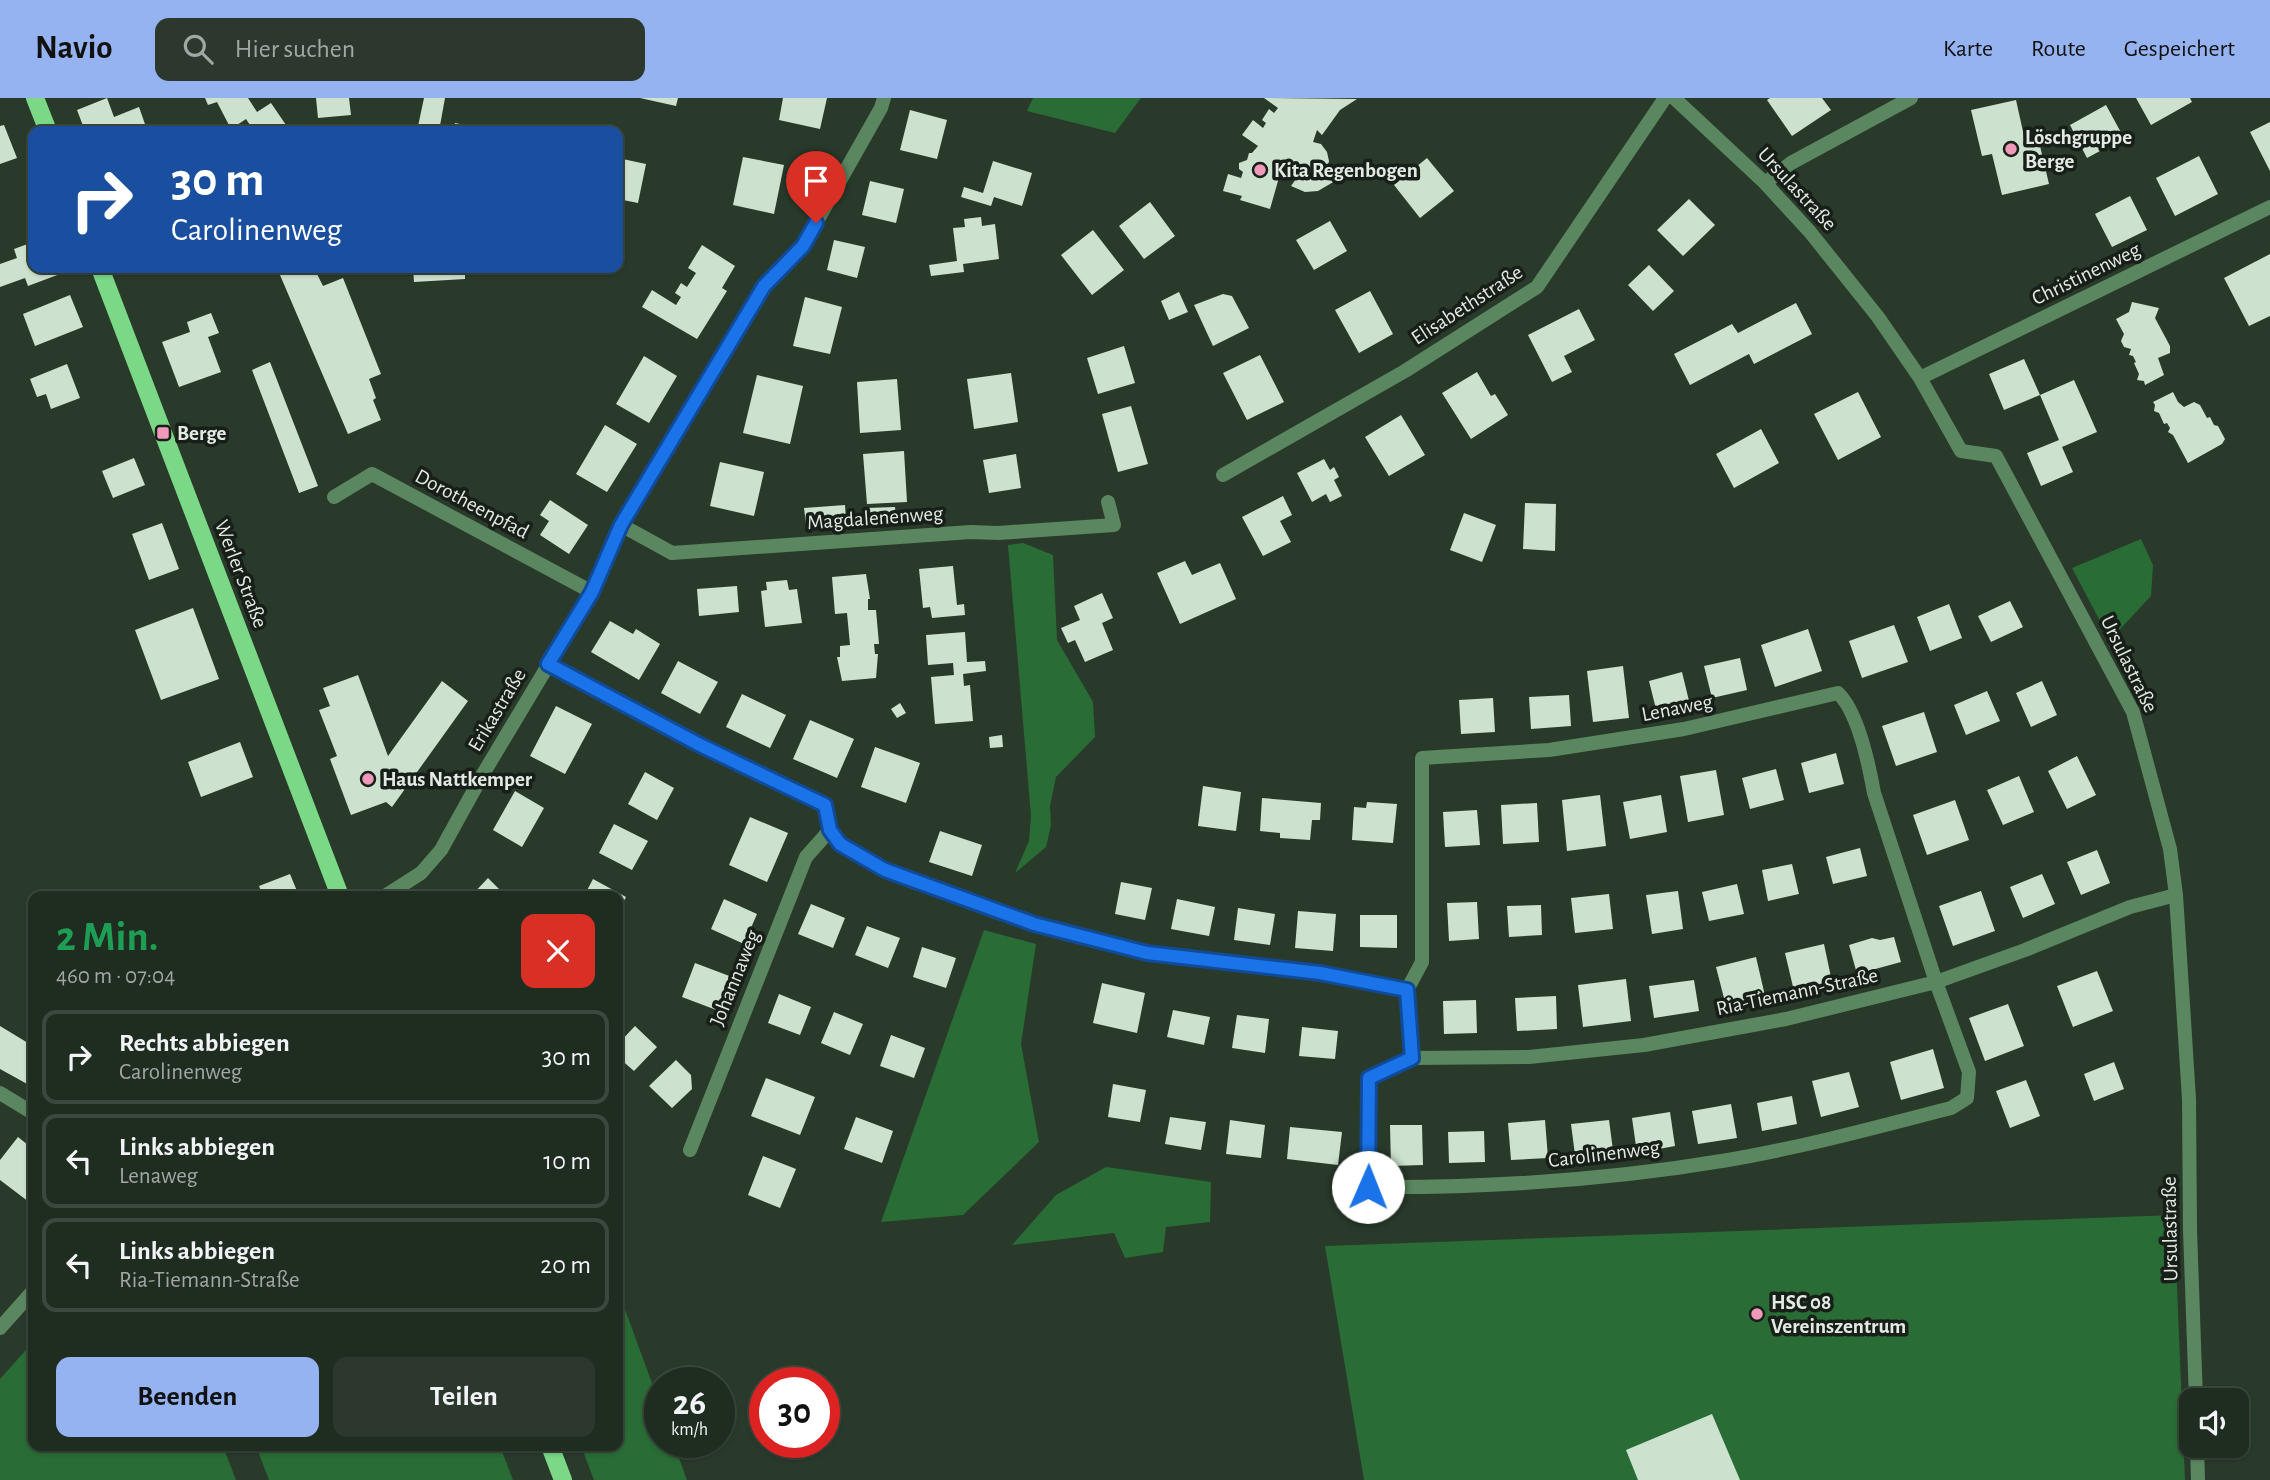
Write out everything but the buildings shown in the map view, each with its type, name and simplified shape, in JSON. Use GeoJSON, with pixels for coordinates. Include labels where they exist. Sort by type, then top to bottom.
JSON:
{"type":"FeatureCollection","features":[{"type":"Feature","properties":{"kind":"main road"},"geometry":{"type":"LineString","coordinates":[[35,98],[46,126]]}},
{"type":"Feature","properties":{"kind":"main road","name":"Werler Straße"},"geometry":{"type":"LineString","coordinates":[[102,273],[338,891]]}},
{"type":"Feature","properties":{"kind":"main road"},"geometry":{"type":"LineString","coordinates":[[552,1451],[563,1480]]}},
{"type":"Feature","properties":{"kind":"street","name":"Erikastraße"},"geometry":{"type":"LineString","coordinates":[[393,891],[421,873],[441,850],[592,592],[621,525],[764,286],[803,246],[881,108],[884,98]]}},
{"type":"Feature","properties":{"kind":"street","name":"Elisabethstraße"},"geometry":{"type":"LineString","coordinates":[[1223,475],[1405,371],[1537,287],[1665,98]]}},
{"type":"Feature","properties":{"kind":"street","name":"Ursulastraße"},"geometry":{"type":"LineString","coordinates":[[1674,98],[1765,183],[1810,232],[1865,300],[1920,378],[1961,451],[1996,456],[2133,712],[2164,822],[2176,895],[2189,1099],[2196,1388]]}},
{"type":"Feature","properties":{"kind":"street"},"geometry":{"type":"LineString","coordinates":[[1765,183],[1791,163],[1911,98]]}},
{"type":"Feature","properties":{"kind":"street","name":"Christinenweg"},"geometry":{"type":"LineString","coordinates":[[1920,378],[2270,207]]}},
{"type":"Feature","properties":{"kind":"street","name":"Dorotheenpfad"},"geometry":{"type":"LineString","coordinates":[[334,497],[372,474],[592,592]]}},
{"type":"Feature","properties":{"kind":"street","name":"Magdalenenweg"},"geometry":{"type":"LineString","coordinates":[[621,525],[672,553],[890,537],[1114,525],[1108,502]]}},
{"type":"Feature","properties":{"kind":"street"},"geometry":{"type":"LineString","coordinates":[[548,664],[702,746],[825,805],[830,830],[840,844],[885,870],[990,910],[1056,931],[1147,953],[1320,973],[1407,990]]}},
{"type":"Feature","properties":{"kind":"street","name":"Lenaweg"},"geometry":{"type":"LineString","coordinates":[[1412,1058],[1407,990],[1422,962],[1422,758],[1549,750],[1684,729],[1838,693],[1848,703],[1874,793],[1936,982],[1969,1072]]}},
{"type":"Feature","properties":{"kind":"street","name":"Johannaweg"},"geometry":{"type":"LineString","coordinates":[[690,1150],[806,857],[830,830]]}},
{"type":"Feature","properties":{"kind":"street","name":"Ria-Tiemann-Straße"},"geometry":{"type":"LineString","coordinates":[[1412,1058],[1529,1057],[1644,1045],[1786,1018],[1936,982],[2025,950],[2130,907],[2176,895]]}},
{"type":"Feature","properties":{"kind":"street","name":"Carolinenweg"},"geometry":{"type":"LineString","coordinates":[[1412,1058],[1369,1078],[1368,1187],[1494,1186],[1560,1181],[1727,1160],[1832,1139],[1951,1108],[1967,1098],[1969,1072]]}},
{"type":"Feature","properties":{"kind":"street"},"geometry":{"type":"LineString","coordinates":[[0,1093],[28,1110]]}},
{"type":"Feature","properties":{"kind":"street"},"geometry":{"type":"LineString","coordinates":[[0,1328],[28,1296]]}},
{"type":"Feature","properties":{"kind":"street"},"geometry":{"type":"LineString","coordinates":[[2198,1458],[2199,1480]]}},
{"type":"Feature","properties":{"kind":"green space"},"geometry":{"type":"Polygon","coordinates":[[[1033,98],[1141,98],[1115,133],[1027,111],[1033,98]]]}},
{"type":"Feature","properties":{"kind":"green space"},"geometry":{"type":"Polygon","coordinates":[[[2141,539],[2153,565],[2151,596],[2110,640],[2072,568],[2141,539]]]}},
{"type":"Feature","properties":{"kind":"green space"},"geometry":{"type":"Polygon","coordinates":[[[1023,543],[1053,555],[1057,640],[1093,702],[1095,737],[1056,777],[1046,847],[1015,873],[1029,841],[1031,816],[1008,545],[1023,543]]]}},
{"type":"Feature","properties":{"kind":"green space"},"geometry":{"type":"Polygon","coordinates":[[[984,930],[1036,944],[1021,1044],[1039,1142],[963,1215],[881,1222],[984,930]]]}},
{"type":"Feature","properties":{"kind":"green space"},"geometry":{"type":"Polygon","coordinates":[[[1106,1167],[1211,1182],[1210,1222],[1166,1227],[1163,1252],[1125,1258],[1114,1233],[1012,1245],[1056,1195],[1106,1167]]]}},
{"type":"Feature","properties":{"kind":"green space","name":"HSC 08 Vereinszentrum"},"geometry":{"type":"Polygon","coordinates":[[[2174,1215],[2181,1388],[2179,1388],[2179,1458],[2184,1458],[2185,1480],[1364,1480],[1325,1246],[2174,1215]]]}},
{"type":"Feature","properties":{"kind":"green space"},"geometry":{"type":"Polygon","coordinates":[[[623,1304],[646,1367],[644,1458],[679,1458],[687,1480],[594,1480],[583,1451],[623,1451],[623,1304]]]}},
{"type":"Feature","properties":{"kind":"green space"},"geometry":{"type":"Polygon","coordinates":[[[28,1348],[28,1451],[225,1451],[236,1480],[0,1480],[0,1379],[28,1348]]]}},
{"type":"Feature","properties":{"kind":"green space"},"geometry":{"type":"Polygon","coordinates":[[[258,1451],[502,1451],[513,1480],[269,1480],[258,1451]]]}},
{"type":"Feature","properties":{"kind":"place","name":"Löschgruppe Berge"},"geometry":{"type":"Point","coordinates":[2011,149]}},
{"type":"Feature","properties":{"kind":"place","name":"Kita Regenbogen"},"geometry":{"type":"Point","coordinates":[1260,170]}},
{"type":"Feature","properties":{"kind":"place","name":"Berge"},"geometry":{"type":"Point","coordinates":[163,433]}},
{"type":"Feature","properties":{"kind":"place","name":"Haus Nattkemper"},"geometry":{"type":"Point","coordinates":[368,779]}},
{"type":"Feature","properties":{"kind":"place","name":"HSC 08 Vereinszentrum"},"geometry":{"type":"Point","coordinates":[1757,1314]}},
{"type":"Feature","properties":{"kind":"route"},"geometry":{"type":"LineString","coordinates":[[816,223],[803,246],[764,286],[621,525],[592,592],[548,664],[702,746],[825,805],[830,830],[840,844],[885,870],[990,910],[1056,931],[1147,953],[1320,973],[1407,990],[1412,1058],[1369,1078],[1368,1187]]}}]}
